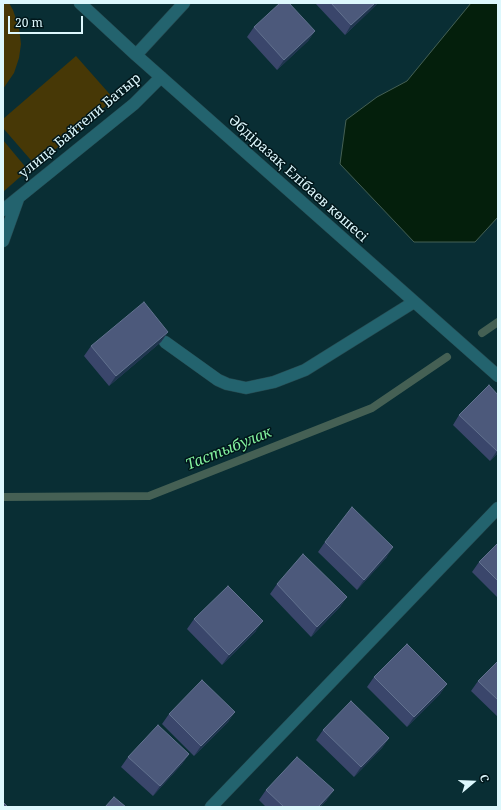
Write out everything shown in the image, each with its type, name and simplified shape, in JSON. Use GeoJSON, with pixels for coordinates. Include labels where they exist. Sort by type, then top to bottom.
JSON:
{"type":"FeatureCollection","features":[{"type":"Feature","properties":{"kind":"street","name":"Әбдіразақ Елібаев көшесі"},"geometry":{"type":"LineString","coordinates":[[80,3],[160,77],[498,376]]}},
{"type":"Feature","properties":{"kind":"street","name":"улица Байтели Батыр"},"geometry":{"type":"LineString","coordinates":[[136,55],[184,3]]}},
{"type":"Feature","properties":{"kind":"street","name":"улица Байтели Батыр"},"geometry":{"type":"LineString","coordinates":[[3,210],[134,104],[160,77]]}},
{"type":"Feature","properties":{"kind":"street"},"geometry":{"type":"LineString","coordinates":[[3,241],[19,198]]}},
{"type":"Feature","properties":{"kind":"street"},"geometry":{"type":"LineString","coordinates":[[165,342],[218,380],[227,384],[246,388],[274,382],[305,370],[414,302]]}},
{"type":"Feature","properties":{"kind":"street"},"geometry":{"type":"LineString","coordinates":[[211,807],[498,508]]}},
{"type":"Feature","properties":{"kind":"shaded area"},"geometry":{"type":"Polygon","coordinates":[[[3,3],[9,3],[13,10],[19,28],[21,44],[19,58],[14,73],[3,89],[3,3]]]}},
{"type":"Feature","properties":{"kind":"shaded area"},"geometry":{"type":"Polygon","coordinates":[[[471,3],[498,3],[498,217],[475,242],[414,242],[340,164],[346,120],[377,97],[407,81],[471,3]]]}},
{"type":"Feature","properties":{"kind":"shaded area"},"geometry":{"type":"Polygon","coordinates":[[[76,56],[114,99],[36,166],[3,128],[3,119],[76,56]]]}},
{"type":"Feature","properties":{"kind":"shaded area"},"geometry":{"type":"Polygon","coordinates":[[[3,140],[28,170],[3,192],[3,140]]]}},
{"type":"Feature","properties":{"kind":"building"},"geometry":{"type":"Polygon","coordinates":[[[280,3],[289,3],[315,31],[284,60],[254,27],[280,3]]]}},
{"type":"Feature","properties":{"kind":"building"},"geometry":{"type":"Polygon","coordinates":[[[331,3],[375,3],[351,25],[331,3]]]}},
{"type":"Feature","properties":{"kind":"building"},"geometry":{"type":"Polygon","coordinates":[[[144,302],[168,332],[116,376],[91,346],[144,302]]]}},
{"type":"Feature","properties":{"kind":"building"},"geometry":{"type":"Polygon","coordinates":[[[489,385],[498,395],[497,451],[459,415],[489,385]]]}},
{"type":"Feature","properties":{"kind":"building"},"geometry":{"type":"Polygon","coordinates":[[[352,507],[393,547],[364,580],[325,542],[352,507]]]}},
{"type":"Feature","properties":{"kind":"building"},"geometry":{"type":"Polygon","coordinates":[[[498,543],[498,581],[479,562],[498,543]]]}},
{"type":"Feature","properties":{"kind":"building"},"geometry":{"type":"Polygon","coordinates":[[[303,554],[347,597],[317,627],[277,584],[303,554]]]}},
{"type":"Feature","properties":{"kind":"building"},"geometry":{"type":"Polygon","coordinates":[[[228,586],[263,621],[229,655],[194,619],[228,586]]]}},
{"type":"Feature","properties":{"kind":"building"},"geometry":{"type":"Polygon","coordinates":[[[407,644],[447,684],[414,717],[374,677],[407,644]]]}},
{"type":"Feature","properties":{"kind":"building"},"geometry":{"type":"Polygon","coordinates":[[[498,661],[498,700],[478,681],[498,661]]]}},
{"type":"Feature","properties":{"kind":"building"},"geometry":{"type":"Polygon","coordinates":[[[202,680],[235,712],[201,746],[169,714],[202,680]]]}},
{"type":"Feature","properties":{"kind":"building"},"geometry":{"type":"Polygon","coordinates":[[[351,701],[389,738],[361,767],[323,730],[351,701]]]}},
{"type":"Feature","properties":{"kind":"building"},"geometry":{"type":"Polygon","coordinates":[[[158,725],[189,754],[160,786],[128,757],[158,725]]]}},
{"type":"Feature","properties":{"kind":"building"},"geometry":{"type":"Polygon","coordinates":[[[297,757],[334,790],[318,807],[284,807],[266,790],[297,757]]]}},
{"type":"Feature","properties":{"kind":"building"},"geometry":{"type":"Polygon","coordinates":[[[114,797],[126,807],[105,807],[114,797]]]}},
{"type":"Feature","properties":{"kind":"building"},"geometry":{"type":"Polygon","coordinates":[[[3,802],[8,807],[3,807],[3,802]]]}},
{"type":"Feature","properties":{"kind":"waterway","name":"Тастыбулак"},"geometry":{"type":"LineString","coordinates":[[482,333],[498,322]]}},
{"type":"Feature","properties":{"kind":"waterway","name":"Тастыбулак"},"geometry":{"type":"LineString","coordinates":[[3,497],[149,496],[372,408],[447,357]]}}]}
